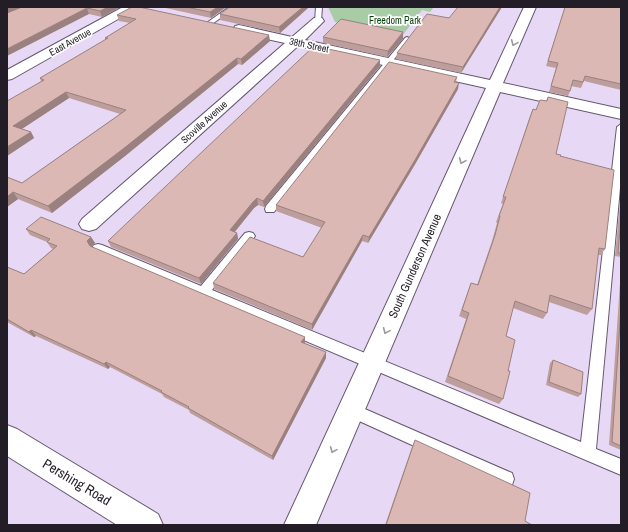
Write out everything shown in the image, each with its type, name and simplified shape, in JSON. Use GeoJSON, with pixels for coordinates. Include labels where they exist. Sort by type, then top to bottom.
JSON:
{"type":"FeatureCollection","features":[{"type":"Feature","properties":{"kind":"street","name":"East Avenue"},"geometry":{"type":"LineString","coordinates":[[7,76],[138,7]]}},
{"type":"Feature","properties":{"kind":"street","name":"South Gunderson Avenue"},"geometry":{"type":"LineString","coordinates":[[300,525],[530,7]]}},
{"type":"Feature","properties":{"kind":"street","name":"Scoville Avenue"},"geometry":{"type":"LineString","coordinates":[[89,224],[295,42],[318,14]]}},
{"type":"Feature","properties":{"kind":"street","name":"38th Street"},"geometry":{"type":"LineString","coordinates":[[194,20],[621,114]]}},
{"type":"Feature","properties":{"kind":"street","name":"Pershing Road"},"geometry":{"type":"LineString","coordinates":[[7,439],[147,525]]}},
{"type":"Feature","properties":{"kind":"lane"},"geometry":{"type":"LineString","coordinates":[[210,23],[233,7]]}},
{"type":"Feature","properties":{"kind":"lane"},"geometry":{"type":"LineString","coordinates":[[270,209],[406,40]]}},
{"type":"Feature","properties":{"kind":"lane"},"geometry":{"type":"LineString","coordinates":[[588,453],[621,127]]}},
{"type":"Feature","properties":{"kind":"lane"},"geometry":{"type":"LineString","coordinates":[[203,292],[248,236]]}},
{"type":"Feature","properties":{"kind":"lane"},"geometry":{"type":"LineString","coordinates":[[98,248],[621,467]]}},
{"type":"Feature","properties":{"kind":"lane"},"geometry":{"type":"LineString","coordinates":[[351,410],[506,479]]}},
{"type":"Feature","properties":{"kind":"green space","name":"Freedom Park"},"geometry":{"type":"Polygon","coordinates":[[[328,7],[434,7],[430,12],[422,10],[402,36],[335,22],[328,7]]]}},
{"type":"Feature","properties":{"kind":"building"},"geometry":{"type":"Polygon","coordinates":[[[22,7],[108,7],[100,11],[87,8],[7,49],[7,13],[22,7]]]}},
{"type":"Feature","properties":{"kind":"building"},"geometry":{"type":"Polygon","coordinates":[[[132,7],[139,7],[269,35],[241,59],[237,58],[123,149],[48,206],[13,192],[7,197],[7,177],[22,183],[126,110],[66,92],[13,126],[31,132],[7,147],[7,101],[44,80],[40,78],[108,38],[105,38],[136,19],[117,15],[132,7]]]}},
{"type":"Feature","properties":{"kind":"building"},"geometry":{"type":"Polygon","coordinates":[[[186,7],[218,7],[210,12],[186,7]]]}},
{"type":"Feature","properties":{"kind":"building"},"geometry":{"type":"Polygon","coordinates":[[[230,7],[303,7],[279,27],[220,14],[230,7]]]}},
{"type":"Feature","properties":{"kind":"building"},"geometry":{"type":"Polygon","coordinates":[[[458,7],[500,7],[463,67],[397,53],[427,14],[449,18],[458,7]]]}},
{"type":"Feature","properties":{"kind":"building"},"geometry":{"type":"Polygon","coordinates":[[[565,7],[621,7],[621,84],[585,76],[583,82],[573,80],[570,91],[551,86],[558,63],[548,61],[565,7]]]}},
{"type":"Feature","properties":{"kind":"building"},"geometry":{"type":"Polygon","coordinates":[[[341,19],[403,32],[388,51],[323,37],[341,19]]]}},
{"type":"Feature","properties":{"kind":"building"},"geometry":{"type":"Polygon","coordinates":[[[314,46],[380,60],[263,201],[257,198],[253,202],[230,230],[237,233],[199,278],[108,241],[129,221],[314,46]]]}},
{"type":"Feature","properties":{"kind":"building"},"geometry":{"type":"Polygon","coordinates":[[[389,62],[457,77],[454,82],[459,83],[369,237],[363,235],[312,324],[213,283],[250,237],[303,257],[325,222],[276,205],[389,62]]]}},
{"type":"Feature","properties":{"kind":"building"},"geometry":{"type":"Polygon","coordinates":[[[548,97],[568,102],[556,154],[614,170],[605,249],[599,248],[592,309],[550,295],[547,313],[515,301],[506,336],[515,340],[508,371],[510,371],[503,399],[448,376],[469,313],[462,310],[471,283],[478,285],[506,197],[503,197],[533,109],[536,110],[540,100],[547,101],[548,97]]]}},
{"type":"Feature","properties":{"kind":"building"},"geometry":{"type":"Polygon","coordinates":[[[41,217],[91,237],[87,241],[90,246],[305,337],[301,342],[326,352],[272,456],[161,392],[162,391],[106,362],[104,364],[31,330],[29,332],[7,319],[7,267],[24,274],[57,246],[47,242],[50,239],[26,229],[41,217]]]}},
{"type":"Feature","properties":{"kind":"building"},"geometry":{"type":"Polygon","coordinates":[[[621,219],[621,253],[618,253],[621,219]]]}},
{"type":"Feature","properties":{"kind":"building"},"geometry":{"type":"Polygon","coordinates":[[[621,309],[621,446],[612,442],[621,309]]]}},
{"type":"Feature","properties":{"kind":"building"},"geometry":{"type":"Polygon","coordinates":[[[553,360],[583,372],[581,394],[549,382],[553,360]]]}},
{"type":"Feature","properties":{"kind":"building"},"geometry":{"type":"Polygon","coordinates":[[[415,440],[530,493],[525,521],[532,525],[386,525],[415,440]]]}}]}
